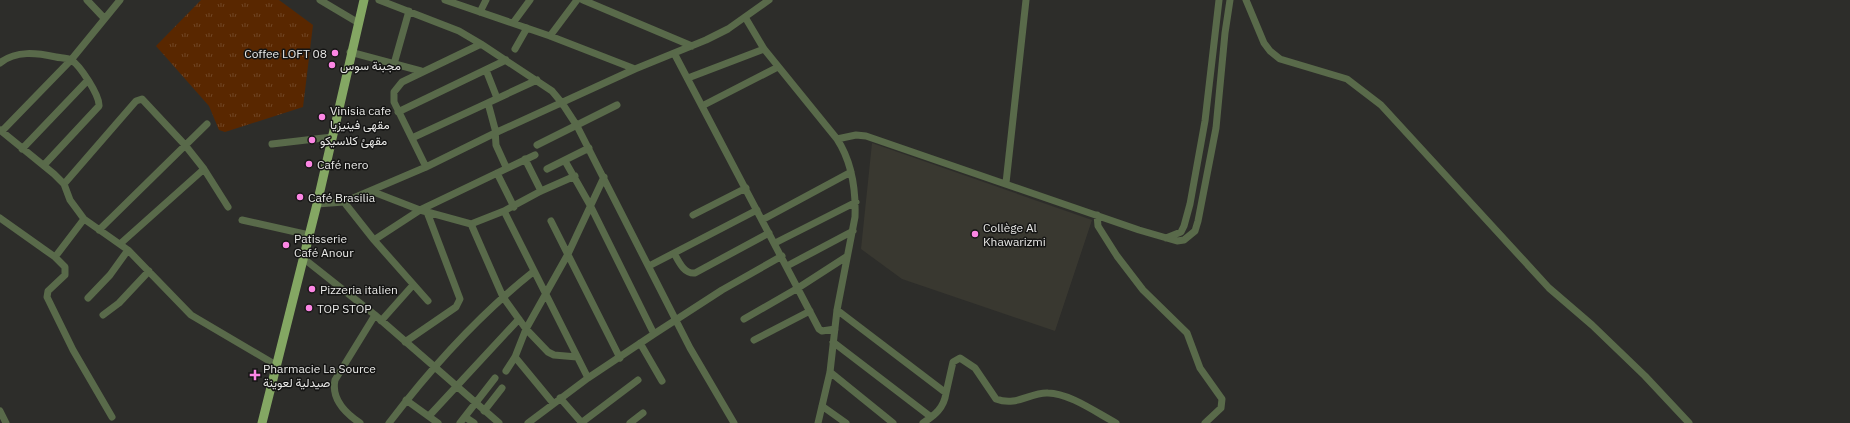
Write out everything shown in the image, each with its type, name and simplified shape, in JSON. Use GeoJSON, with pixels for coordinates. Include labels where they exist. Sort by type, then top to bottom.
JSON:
{"type":"FeatureCollection","features":[{"type":"Feature","properties":{"kind":"main road"},"geometry":{"type":"LineString","coordinates":[[262,423],[317,204],[350,52],[364,0]]}},
{"type":"Feature","properties":{"kind":"street"},"geometry":{"type":"LineString","coordinates":[[87,0],[104,18]]}},
{"type":"Feature","properties":{"kind":"street"},"geometry":{"type":"LineString","coordinates":[[320,0],[358,22]]}},
{"type":"Feature","properties":{"kind":"street"},"geometry":{"type":"LineString","coordinates":[[379,0],[459,31],[552,91],[577,126],[694,355],[734,423]]}},
{"type":"Feature","properties":{"kind":"street"},"geometry":{"type":"LineString","coordinates":[[445,0],[550,36],[635,69]]}},
{"type":"Feature","properties":{"kind":"street"},"geometry":{"type":"LineString","coordinates":[[480,12],[486,0]]}},
{"type":"Feature","properties":{"kind":"street"},"geometry":{"type":"LineString","coordinates":[[512,23],[530,0]]}},
{"type":"Feature","properties":{"kind":"street"},"geometry":{"type":"LineString","coordinates":[[550,36],[577,0]]}},
{"type":"Feature","properties":{"kind":"street"},"geometry":{"type":"LineString","coordinates":[[583,0],[692,46]]}},
{"type":"Feature","properties":{"kind":"street"},"geometry":{"type":"LineString","coordinates":[[317,204],[344,202],[426,167],[495,133],[635,69],[692,46],[728,29],[769,0]]}},
{"type":"Feature","properties":{"kind":"street"},"geometry":{"type":"LineString","coordinates":[[1006,183],[1026,0]]}},
{"type":"Feature","properties":{"kind":"street"},"geometry":{"type":"LineString","coordinates":[[1164,238],[1181,232],[1190,204],[1205,121],[1219,0]]}},
{"type":"Feature","properties":{"kind":"street"},"geometry":{"type":"LineString","coordinates":[[837,139],[856,135],[866,136],[1164,238],[1177,241],[1184,240],[1195,231],[1198,221],[1216,128],[1225,33],[1230,0]]}},
{"type":"Feature","properties":{"kind":"street"},"geometry":{"type":"LineString","coordinates":[[1246,0],[1264,43],[1270,51],[1280,59],[1347,79],[1381,105],[1549,288],[1592,325],[1645,376],[1689,423]]}},
{"type":"Feature","properties":{"kind":"street"},"geometry":{"type":"LineString","coordinates":[[118,1],[71,60],[1,130],[22,149],[44,165],[64,184],[70,200],[84,220],[128,250],[191,315],[276,365]]}},
{"type":"Feature","properties":{"kind":"street"},"geometry":{"type":"LineString","coordinates":[[394,64],[409,11]]}},
{"type":"Feature","properties":{"kind":"street"},"geometry":{"type":"LineString","coordinates":[[745,17],[764,49],[837,139],[844,150],[851,172],[856,202],[853,231],[846,257],[837,310],[830,372],[818,423]]}},
{"type":"Feature","properties":{"kind":"street"},"geometry":{"type":"LineString","coordinates":[[515,49],[527,28]]}},
{"type":"Feature","properties":{"kind":"street"},"geometry":{"type":"LineString","coordinates":[[426,167],[398,112],[393,97],[396,87],[421,71],[481,44]]}},
{"type":"Feature","properties":{"kind":"street"},"geometry":{"type":"LineString","coordinates":[[688,78],[764,49]]}},
{"type":"Feature","properties":{"kind":"street"},"geometry":{"type":"LineString","coordinates":[[350,52],[421,71]]}},
{"type":"Feature","properties":{"kind":"street"},"geometry":{"type":"LineString","coordinates":[[0,63],[15,55],[31,53],[71,60],[88,80],[98,97],[99,106],[44,165]]}},
{"type":"Feature","properties":{"kind":"street"},"geometry":{"type":"LineString","coordinates":[[674,53],[819,329],[822,331],[835,329]]}},
{"type":"Feature","properties":{"kind":"street"},"geometry":{"type":"LineString","coordinates":[[398,112],[506,60]]}},
{"type":"Feature","properties":{"kind":"street"},"geometry":{"type":"LineString","coordinates":[[702,106],[778,67]]}},
{"type":"Feature","properties":{"kind":"street"},"geometry":{"type":"LineString","coordinates":[[486,70],[497,98]]}},
{"type":"Feature","properties":{"kind":"street"},"geometry":{"type":"LineString","coordinates":[[22,149],[88,80]]}},
{"type":"Feature","properties":{"kind":"street"},"geometry":{"type":"LineString","coordinates":[[412,138],[536,80]]}},
{"type":"Feature","properties":{"kind":"street"},"geometry":{"type":"LineString","coordinates":[[64,184],[139,99],[145,100],[185,145],[204,169],[228,207]]}},
{"type":"Feature","properties":{"kind":"street"},"geometry":{"type":"LineString","coordinates":[[488,103],[495,133],[496,145],[506,167]]}},
{"type":"Feature","properties":{"kind":"street"},"geometry":{"type":"LineString","coordinates":[[537,145],[618,105]]}},
{"type":"Feature","properties":{"kind":"street"},"geometry":{"type":"LineString","coordinates":[[99,230],[207,124]]}},
{"type":"Feature","properties":{"kind":"street"},"geometry":{"type":"LineString","coordinates":[[272,144],[332,137]]}},
{"type":"Feature","properties":{"kind":"street"},"geometry":{"type":"LineString","coordinates":[[547,169],[589,148]]}},
{"type":"Feature","properties":{"kind":"street"},"geometry":{"type":"LineString","coordinates":[[374,240],[420,210],[497,173],[506,167],[535,155]]}},
{"type":"Feature","properties":{"kind":"street"},"geometry":{"type":"LineString","coordinates":[[525,159],[541,191]]}},
{"type":"Feature","properties":{"kind":"street"},"geometry":{"type":"LineString","coordinates":[[565,160],[590,205],[654,334]]}},
{"type":"Feature","properties":{"kind":"street"},"geometry":{"type":"LineString","coordinates":[[120,244],[204,169]]}},
{"type":"Feature","properties":{"kind":"street"},"geometry":{"type":"LineString","coordinates":[[762,220],[851,172]]}},
{"type":"Feature","properties":{"kind":"street"},"geometry":{"type":"LineString","coordinates":[[497,173],[514,207]]}},
{"type":"Feature","properties":{"kind":"street"},"geometry":{"type":"LineString","coordinates":[[371,191],[420,210],[471,224],[504,212],[541,191],[575,176]]}},
{"type":"Feature","properties":{"kind":"street"},"geometry":{"type":"LineString","coordinates":[[506,371],[515,357],[526,329],[568,254],[604,177]]}},
{"type":"Feature","properties":{"kind":"street"},"geometry":{"type":"LineString","coordinates":[[693,215],[746,188]]}},
{"type":"Feature","properties":{"kind":"street"},"geometry":{"type":"LineString","coordinates":[[344,202],[374,240],[428,301]]}},
{"type":"Feature","properties":{"kind":"street"},"geometry":{"type":"LineString","coordinates":[[775,243],[856,202]]}},
{"type":"Feature","properties":{"kind":"street"},"geometry":{"type":"LineString","coordinates":[[649,266],[757,210]]}},
{"type":"Feature","properties":{"kind":"street"},"geometry":{"type":"LineString","coordinates":[[405,342],[456,306],[460,299],[427,212]]}},
{"type":"Feature","properties":{"kind":"street"},"geometry":{"type":"LineString","coordinates":[[504,212],[545,296],[588,378]]}},
{"type":"Feature","properties":{"kind":"street"},"geometry":{"type":"LineString","coordinates":[[1097,215],[1098,226],[1104,238],[1143,290],[1187,333],[1200,368],[1222,399],[1221,408],[1205,423]]}},
{"type":"Feature","properties":{"kind":"street"},"geometry":{"type":"LineString","coordinates":[[0,218],[65,267],[66,271],[63,278],[48,291],[47,297],[73,350],[112,417]]}},
{"type":"Feature","properties":{"kind":"street"},"geometry":{"type":"LineString","coordinates":[[55,258],[84,220]]}},
{"type":"Feature","properties":{"kind":"street"},"geometry":{"type":"LineString","coordinates":[[242,220],[309,235]]}},
{"type":"Feature","properties":{"kind":"street"},"geometry":{"type":"LineString","coordinates":[[552,221],[620,358]]}},
{"type":"Feature","properties":{"kind":"street"},"geometry":{"type":"LineString","coordinates":[[471,224],[503,297],[526,329],[548,352],[554,355],[577,357]]}},
{"type":"Feature","properties":{"kind":"street"},"geometry":{"type":"LineString","coordinates":[[787,266],[853,231]]}},
{"type":"Feature","properties":{"kind":"street"},"geometry":{"type":"LineString","coordinates":[[674,254],[688,273],[695,273],[769,233]]}},
{"type":"Feature","properties":{"kind":"street"},"geometry":{"type":"LineString","coordinates":[[88,298],[110,275],[128,250]]}},
{"type":"Feature","properties":{"kind":"street"},"geometry":{"type":"LineString","coordinates":[[528,423],[588,378],[620,358],[640,343],[722,290],[782,256]]}},
{"type":"Feature","properties":{"kind":"street"},"geometry":{"type":"LineString","coordinates":[[744,319],[798,288],[846,257]]}},
{"type":"Feature","properties":{"kind":"street"},"geometry":{"type":"LineString","coordinates":[[303,258],[375,315],[499,423]]}},
{"type":"Feature","properties":{"kind":"street"},"geometry":{"type":"LineString","coordinates":[[103,315],[119,303],[132,287],[149,271]]}},
{"type":"Feature","properties":{"kind":"street"},"geometry":{"type":"LineString","coordinates":[[389,423],[406,400],[435,367],[503,297],[533,272]]}},
{"type":"Feature","properties":{"kind":"street"},"geometry":{"type":"LineString","coordinates":[[381,321],[413,285]]}},
{"type":"Feature","properties":{"kind":"street"},"geometry":{"type":"LineString","coordinates":[[837,310],[946,393]]}},
{"type":"Feature","properties":{"kind":"street"},"geometry":{"type":"LineString","coordinates":[[754,340],[810,311]]}},
{"type":"Feature","properties":{"kind":"street"},"geometry":{"type":"LineString","coordinates":[[360,423],[347,414],[335,395],[334,387],[335,380],[375,315]]}},
{"type":"Feature","properties":{"kind":"street"},"geometry":{"type":"LineString","coordinates":[[429,416],[519,319]]}},
{"type":"Feature","properties":{"kind":"street"},"geometry":{"type":"LineString","coordinates":[[833,342],[931,417]]}},
{"type":"Feature","properties":{"kind":"street"},"geometry":{"type":"LineString","coordinates":[[640,343],[662,381]]}},
{"type":"Feature","properties":{"kind":"street"},"geometry":{"type":"LineString","coordinates":[[515,357],[553,403]]}},
{"type":"Feature","properties":{"kind":"street"},"geometry":{"type":"LineString","coordinates":[[923,423],[940,410],[945,401],[952,362],[960,358],[975,368],[996,399],[1002,401],[1020,401],[1040,394],[1049,393],[1073,400],[1116,423]]}},
{"type":"Feature","properties":{"kind":"street"},"geometry":{"type":"LineString","coordinates":[[830,372],[892,423]]}},
{"type":"Feature","properties":{"kind":"street"},"geometry":{"type":"LineString","coordinates":[[474,423],[462,420],[495,378]]}},
{"type":"Feature","properties":{"kind":"street"},"geometry":{"type":"LineString","coordinates":[[560,398],[582,423],[638,380]]}},
{"type":"Feature","properties":{"kind":"street"},"geometry":{"type":"LineString","coordinates":[[484,411],[502,388]]}},
{"type":"Feature","properties":{"kind":"street"},"geometry":{"type":"LineString","coordinates":[[406,400],[438,423]]}},
{"type":"Feature","properties":{"kind":"street"},"geometry":{"type":"LineString","coordinates":[[822,406],[846,423]]}},
{"type":"Feature","properties":{"kind":"street"},"geometry":{"type":"LineString","coordinates":[[0,413],[6,423]]}},
{"type":"Feature","properties":{"kind":"street"},"geometry":{"type":"LineString","coordinates":[[630,423],[643,413]]}},
{"type":"Feature","properties":{"kind":"shaded area","name":"Collège Al Khawarizmi"},"geometry":{"type":"Polygon","coordinates":[[[872,143],[1092,220],[1055,331],[902,279],[861,249],[872,143]]]}},
{"type":"Feature","properties":{"kind":"green space"},"geometry":{"type":"Polygon","coordinates":[[[201,0],[279,0],[313,25],[303,107],[225,132],[219,130],[209,106],[156,46],[201,0]]]}},
{"type":"Feature","properties":{"kind":"place","name":"Coffee LOFT 08"},"geometry":{"type":"Point","coordinates":[335,53]}},
{"type":"Feature","properties":{"kind":"place","name":"مجبنة سوس"},"geometry":{"type":"Point","coordinates":[332,65]}},
{"type":"Feature","properties":{"kind":"place","name":"Vinisia cafe مقهى فينيزيا"},"geometry":{"type":"Point","coordinates":[322,117]}},
{"type":"Feature","properties":{"kind":"place","name":"مقهئ كلاسيكو"},"geometry":{"type":"Point","coordinates":[312,140]}},
{"type":"Feature","properties":{"kind":"place","name":"Café nero"},"geometry":{"type":"Point","coordinates":[309,164]}},
{"type":"Feature","properties":{"kind":"place","name":"Café Brasilia"},"geometry":{"type":"Point","coordinates":[300,197]}},
{"type":"Feature","properties":{"kind":"place","name":"Collège Al Khawarizmi"},"geometry":{"type":"Point","coordinates":[975,234]}},
{"type":"Feature","properties":{"kind":"place","name":"Patisserie Café Anour"},"geometry":{"type":"Point","coordinates":[286,245]}},
{"type":"Feature","properties":{"kind":"place","name":"Pizzeria italien"},"geometry":{"type":"Point","coordinates":[312,289]}},
{"type":"Feature","properties":{"kind":"place","name":"TOP STOP"},"geometry":{"type":"Point","coordinates":[309,308]}},
{"type":"Feature","properties":{"kind":"place","name":"Pharmacie La Source صيدلية لعوينة"},"geometry":{"type":"Point","coordinates":[255,375]}}]}
